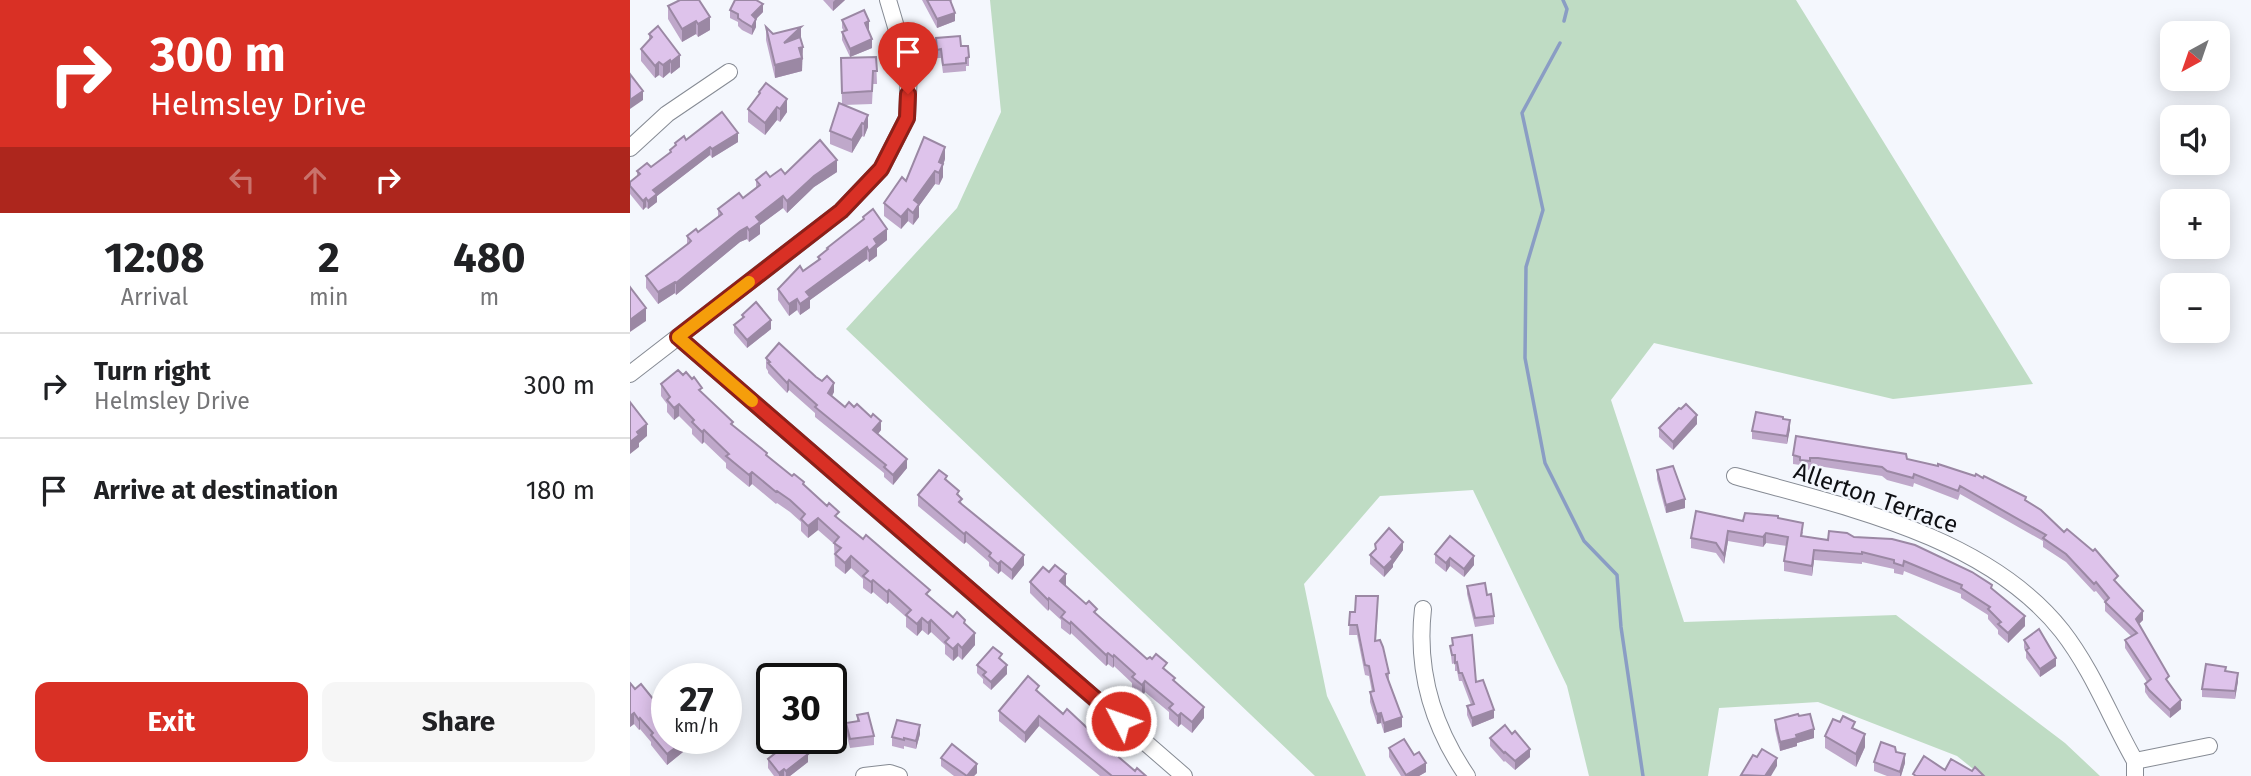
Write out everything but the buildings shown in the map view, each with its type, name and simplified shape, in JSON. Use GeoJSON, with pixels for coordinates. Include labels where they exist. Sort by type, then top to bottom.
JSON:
{"type":"FeatureCollection","features":[{"type":"Feature","properties":{"kind":"street"},"geometry":{"type":"LineString","coordinates":[[630,374],[841,211],[881,169],[907,118],[909,71],[888,0]]}},
{"type":"Feature","properties":{"kind":"street"},"geometry":{"type":"LineString","coordinates":[[630,148],[667,114],[729,72]]}},
{"type":"Feature","properties":{"kind":"street"},"geometry":{"type":"LineString","coordinates":[[678,337],[1184,776]]}},
{"type":"Feature","properties":{"kind":"street","name":"Allerton Terrace"},"geometry":{"type":"LineString","coordinates":[[1735,476],[1834,504],[1901,527],[1957,549],[2017,586],[2054,622],[2085,663],[2135,768]]}},
{"type":"Feature","properties":{"kind":"street"},"geometry":{"type":"LineString","coordinates":[[1423,609],[1420,634],[1426,693],[1440,731],[1467,776]]}},
{"type":"Feature","properties":{"kind":"street"},"geometry":{"type":"LineString","coordinates":[[2135,768],[2209,746]]}},
{"type":"Feature","properties":{"kind":"street"},"geometry":{"type":"LineString","coordinates":[[864,776],[890,773],[899,776]]}},
{"type":"Feature","properties":{"kind":"green space"},"geometry":{"type":"Polygon","coordinates":[[[990,0],[1796,0],[2033,384],[1893,399],[1654,343],[1611,400],[1684,622],[1896,615],[2065,743],[2100,776],[1982,776],[1957,756],[1818,702],[1719,708],[1708,776],[1589,776],[1567,686],[1473,490],[1380,496],[1304,584],[1327,696],[1366,776],[1315,776],[846,329],[957,208],[1001,112],[990,0]]]}},
{"type":"Feature","properties":{"kind":"waterway"},"geometry":{"type":"LineString","coordinates":[[1563,0],[1567,9],[1564,21]]}},
{"type":"Feature","properties":{"kind":"waterway"},"geometry":{"type":"LineString","coordinates":[[1560,43],[1522,113],[1543,210],[1526,267],[1525,358],[1545,463],[1584,541],[1617,575],[1621,627],[1643,776]]}},
{"type":"Feature","properties":{"kind":"slow traffic"},"geometry":{"type":"LineString","coordinates":[[749,282],[678,337],[752,401]]}},
{"type":"Feature","properties":{"kind":"route"},"geometry":{"type":"LineString","coordinates":[[908,94],[907,118],[881,169],[841,211],[678,337],[1121,721]]}}]}
